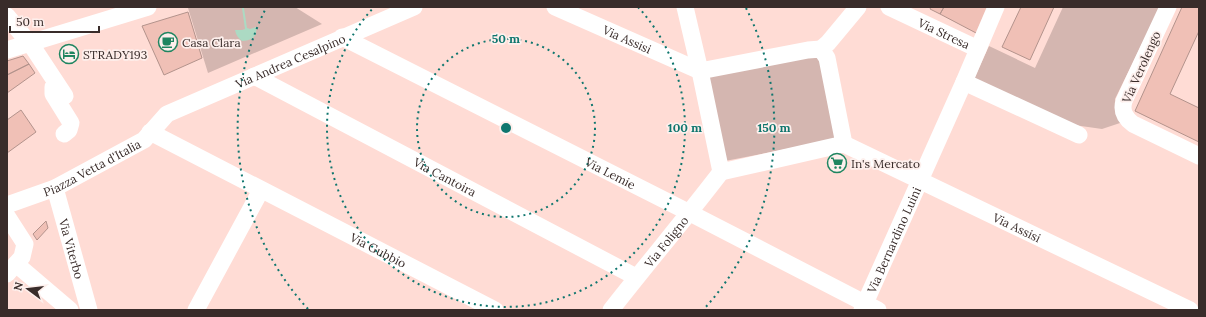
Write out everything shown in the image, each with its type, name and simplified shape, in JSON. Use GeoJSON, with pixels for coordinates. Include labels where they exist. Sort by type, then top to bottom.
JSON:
{"type":"FeatureCollection","features":[{"type":"Feature","properties":{"kind":"street"},"geometry":{"type":"LineString","coordinates":[[7,50],[148,7]]}},
{"type":"Feature","properties":{"kind":"street","name":"Via Andrea Cesalpino"},"geometry":{"type":"LineString","coordinates":[[167,114],[414,7]]}},
{"type":"Feature","properties":{"kind":"street","name":"Via Assisi"},"geometry":{"type":"LineString","coordinates":[[555,7],[700,71]]}},
{"type":"Feature","properties":{"kind":"street"},"geometry":{"type":"LineString","coordinates":[[685,7],[721,172],[844,144],[827,58],[821,49]]}},
{"type":"Feature","properties":{"kind":"street"},"geometry":{"type":"LineString","coordinates":[[700,71],[808,50],[821,49],[858,7]]}},
{"type":"Feature","properties":{"kind":"street","name":"Via Stresa"},"geometry":{"type":"LineString","coordinates":[[889,7],[978,50]]}},
{"type":"Feature","properties":{"kind":"street","name":"Via Bernardino Luini"},"geometry":{"type":"LineString","coordinates":[[868,308],[920,180],[996,7]]}},
{"type":"Feature","properties":{"kind":"street","name":"Via Verolengo"},"geometry":{"type":"LineString","coordinates":[[1168,7],[1124,101],[1122,106],[1123,111],[1127,120],[1133,124],[1199,156]]}},
{"type":"Feature","properties":{"kind":"street"},"geometry":{"type":"LineString","coordinates":[[7,16],[29,43],[65,96]]}},
{"type":"Feature","properties":{"kind":"street","name":"Via Lemie"},"geometry":{"type":"LineString","coordinates":[[342,37],[690,213],[868,308]]}},
{"type":"Feature","properties":{"kind":"street","name":"Via Cantoira"},"geometry":{"type":"LineString","coordinates":[[254,76],[636,277]]}},
{"type":"Feature","properties":{"kind":"street"},"geometry":{"type":"LineString","coordinates":[[53,79],[53,94],[71,123],[69,130],[64,134]]}},
{"type":"Feature","properties":{"kind":"street"},"geometry":{"type":"LineString","coordinates":[[964,82],[1079,135]]}},
{"type":"Feature","properties":{"kind":"street","name":"Piazza Vetta d'Italia"},"geometry":{"type":"LineString","coordinates":[[7,205],[55,188],[144,140],[167,114]]}},
{"type":"Feature","properties":{"kind":"street","name":"Via Gubbio"},"geometry":{"type":"LineString","coordinates":[[150,132],[495,310]]}},
{"type":"Feature","properties":{"kind":"street","name":"Via Assisi"},"geometry":{"type":"LineString","coordinates":[[844,144],[1190,310]]}},
{"type":"Feature","properties":{"kind":"street","name":"Via Foligno"},"geometry":{"type":"LineString","coordinates":[[611,310],[636,277],[690,213],[721,172]]}},
{"type":"Feature","properties":{"kind":"street","name":"Via Viterbo"},"geometry":{"type":"LineString","coordinates":[[55,188],[89,310]]}},
{"type":"Feature","properties":{"kind":"street"},"geometry":{"type":"LineString","coordinates":[[196,310],[261,190]]}},
{"type":"Feature","properties":{"kind":"street"},"geometry":{"type":"LineString","coordinates":[[7,216],[25,244],[22,257],[11,269],[70,310]]}},
{"type":"Feature","properties":{"kind":"shaded area"},"geometry":{"type":"Polygon","coordinates":[[[240,7],[245,7],[247,28],[250,29],[256,27],[256,33],[253,38],[242,41],[235,32],[235,30],[245,29],[242,8],[240,7]]]}},
{"type":"Feature","properties":{"kind":"shaded area"},"geometry":{"type":"Polygon","coordinates":[[[295,7],[322,24],[208,73],[188,8],[295,7]]]}},
{"type":"Feature","properties":{"kind":"shaded area"},"geometry":{"type":"Polygon","coordinates":[[[1063,7],[1160,7],[1115,99],[1120,123],[1102,129],[1074,125],[974,79],[989,46],[1035,68],[1063,7]]]}},
{"type":"Feature","properties":{"kind":"shaded area"},"geometry":{"type":"Polygon","coordinates":[[[823,49],[839,139],[725,161],[708,77],[823,49]]]}},
{"type":"Feature","properties":{"kind":"building"},"geometry":{"type":"Polygon","coordinates":[[[931,7],[944,7],[940,14],[930,9],[931,7]]]}},
{"type":"Feature","properties":{"kind":"building"},"geometry":{"type":"Polygon","coordinates":[[[944,7],[988,7],[978,34],[940,14],[944,7]]]}},
{"type":"Feature","properties":{"kind":"building"},"geometry":{"type":"Polygon","coordinates":[[[1021,7],[1054,7],[1030,60],[1002,47],[1021,7]]]}},
{"type":"Feature","properties":{"kind":"building"},"geometry":{"type":"Polygon","coordinates":[[[1182,7],[1199,7],[1199,31],[1170,94],[1199,108],[1199,142],[1135,111],[1182,7]]]}},
{"type":"Feature","properties":{"kind":"building"},"geometry":{"type":"Polygon","coordinates":[[[188,12],[202,58],[164,75],[142,26],[188,12]]]}},
{"type":"Feature","properties":{"kind":"building"},"geometry":{"type":"Polygon","coordinates":[[[23,56],[29,64],[7,75],[7,61],[23,56]]]}},
{"type":"Feature","properties":{"kind":"building"},"geometry":{"type":"Polygon","coordinates":[[[29,64],[35,73],[7,93],[7,75],[29,64]]]}},
{"type":"Feature","properties":{"kind":"building"},"geometry":{"type":"Polygon","coordinates":[[[21,110],[36,132],[7,153],[7,120],[21,110]]]}},
{"type":"Feature","properties":{"kind":"building"},"geometry":{"type":"Polygon","coordinates":[[[46,221],[48,228],[37,240],[33,234],[46,221]]]}},
{"type":"Feature","properties":{"kind":"place","name":"Casa Clara"},"geometry":{"type":"Point","coordinates":[168,42]}},
{"type":"Feature","properties":{"kind":"place","name":"STRADY193"},"geometry":{"type":"Point","coordinates":[69,54]}},
{"type":"Feature","properties":{"kind":"place","name":"In's Mercato"},"geometry":{"type":"Point","coordinates":[837,163]}}]}
